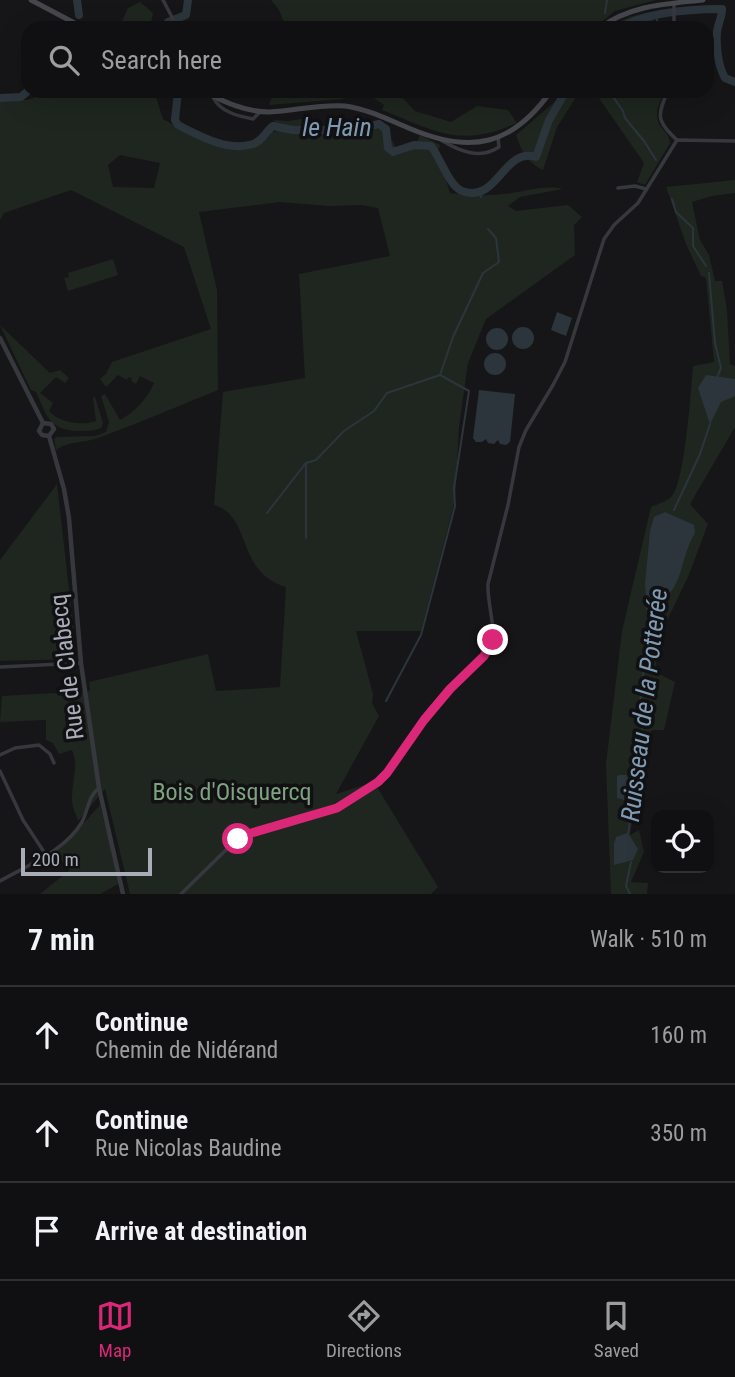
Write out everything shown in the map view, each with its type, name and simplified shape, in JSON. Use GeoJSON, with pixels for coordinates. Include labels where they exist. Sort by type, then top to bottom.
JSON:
{"type":"FeatureCollection","features":[{"type":"Feature","properties":{"kind":"main road"},"geometry":{"type":"LineString","coordinates":[[32,0],[71,21]]}},
{"type":"Feature","properties":{"kind":"main road"},"geometry":{"type":"LineString","coordinates":[[609,21],[636,9],[703,0]]}},
{"type":"Feature","properties":{"kind":"main road"},"geometry":{"type":"LineString","coordinates":[[217,98],[239,107],[261,111],[351,107],[439,139],[474,143],[499,138],[526,121],[545,98]]}},
{"type":"Feature","properties":{"kind":"street"},"geometry":{"type":"LineString","coordinates":[[163,0],[174,21]]}},
{"type":"Feature","properties":{"kind":"street"},"geometry":{"type":"LineString","coordinates":[[673,21],[674,3]]}},
{"type":"Feature","properties":{"kind":"street"},"geometry":{"type":"LineString","coordinates":[[665,98],[659,118],[665,129],[677,139],[735,141]]}},
{"type":"Feature","properties":{"kind":"street"},"geometry":{"type":"LineString","coordinates":[[439,139],[462,151],[477,154],[495,150],[499,147],[499,138]]}},
{"type":"Feature","properties":{"kind":"street"},"geometry":{"type":"LineString","coordinates":[[181,894],[232,844],[245,835],[337,808],[387,773],[424,720],[492,645],[488,584],[519,447],[565,362],[604,239],[614,225],[635,207],[677,139]]}},
{"type":"Feature","properties":{"kind":"street"},"geometry":{"type":"LineString","coordinates":[[618,188],[635,186],[646,189]]}},
{"type":"Feature","properties":{"kind":"street","name":"Rue de Clabecq"},"geometry":{"type":"LineString","coordinates":[[0,338],[43,423]]}},
{"type":"Feature","properties":{"kind":"street","name":"Rue de Clabecq"},"geometry":{"type":"LineString","coordinates":[[43,423],[49,422],[53,426],[53,432],[49,436]]}},
{"type":"Feature","properties":{"kind":"street","name":"Rue de Clabecq"},"geometry":{"type":"LineString","coordinates":[[43,423],[39,431],[42,435],[49,436]]}},
{"type":"Feature","properties":{"kind":"street","name":"Rue de Clabecq"},"geometry":{"type":"LineString","coordinates":[[49,436],[69,518],[81,663],[99,788],[123,894]]}},
{"type":"Feature","properties":{"kind":"street"},"geometry":{"type":"LineString","coordinates":[[0,667],[81,663]]}},
{"type":"Feature","properties":{"kind":"street"},"geometry":{"type":"LineString","coordinates":[[0,755],[15,748],[39,745],[50,754],[54,763]]}},
{"type":"Feature","properties":{"kind":"street"},"geometry":{"type":"LineString","coordinates":[[0,771],[23,820],[46,855]]}},
{"type":"Feature","properties":{"kind":"street"},"geometry":{"type":"LineString","coordinates":[[0,881],[57,849],[81,823],[94,792],[99,788]]}},
{"type":"Feature","properties":{"kind":"green space"},"geometry":{"type":"Polygon","coordinates":[[[271,0],[656,0],[615,11],[603,21],[283,21],[271,0]]]}},
{"type":"Feature","properties":{"kind":"green space"},"geometry":{"type":"Polygon","coordinates":[[[140,2],[153,13],[151,21],[122,21],[128,8],[140,2]]]}},
{"type":"Feature","properties":{"kind":"green space"},"geometry":{"type":"Polygon","coordinates":[[[668,9],[670,13],[654,15],[654,21],[622,21],[668,9]]]}},
{"type":"Feature","properties":{"kind":"green space","name":"Bois d'Oisquercq"},"geometry":{"type":"Polygon","coordinates":[[[156,98],[163,119],[201,139],[249,147],[268,138],[272,126],[273,132],[278,131],[274,120],[301,119],[304,124],[350,128],[373,123],[386,129],[396,148],[417,142],[420,135],[440,145],[438,151],[442,157],[441,164],[450,193],[489,195],[544,188],[563,189],[520,197],[508,206],[516,211],[568,205],[582,217],[574,225],[575,255],[486,319],[468,363],[459,427],[455,500],[421,631],[356,631],[373,694],[372,703],[379,716],[336,794],[374,782],[438,887],[431,894],[130,894],[105,789],[78,821],[72,800],[75,768],[72,750],[59,754],[53,743],[46,740],[46,720],[0,722],[2,696],[90,691],[89,682],[208,654],[216,691],[280,687],[286,587],[270,580],[259,569],[235,520],[214,505],[223,392],[305,378],[299,274],[390,256],[378,208],[280,202],[199,212],[217,290],[218,390],[98,438],[56,450],[54,439],[57,437],[95,436],[106,432],[109,422],[101,396],[105,394],[120,420],[136,409],[148,394],[154,383],[140,376],[136,384],[131,381],[132,378],[128,377],[127,380],[118,375],[106,387],[100,379],[112,362],[211,329],[184,247],[71,190],[4,213],[0,220],[0,99],[156,98]],[[120,155],[108,165],[113,187],[154,188],[160,163],[120,155]]]}},
{"type":"Feature","properties":{"kind":"green space"},"geometry":{"type":"Polygon","coordinates":[[[272,98],[343,98],[343,99],[269,105],[272,98]]]}},
{"type":"Feature","properties":{"kind":"green space"},"geometry":{"type":"Polygon","coordinates":[[[374,98],[403,98],[415,111],[451,122],[477,106],[508,110],[517,123],[479,135],[448,134],[382,110],[384,105],[374,98]]]}},
{"type":"Feature","properties":{"kind":"green space"},"geometry":{"type":"Polygon","coordinates":[[[576,98],[557,127],[543,170],[526,156],[516,135],[558,99],[576,98]]]}},
{"type":"Feature","properties":{"kind":"green space"},"geometry":{"type":"Polygon","coordinates":[[[599,98],[662,98],[657,119],[670,143],[645,185],[637,182],[644,163],[599,98]]]}},
{"type":"Feature","properties":{"kind":"green space"},"geometry":{"type":"Polygon","coordinates":[[[735,180],[735,193],[692,202],[700,240],[709,255],[715,281],[722,281],[727,310],[730,364],[735,366],[735,427],[690,504],[708,524],[688,577],[660,635],[655,672],[675,682],[664,730],[652,730],[644,747],[630,835],[639,830],[644,852],[631,882],[648,883],[647,894],[611,894],[606,764],[622,631],[651,507],[671,497],[680,475],[693,366],[714,362],[706,278],[701,276],[686,244],[666,187],[735,180]]]}},
{"type":"Feature","properties":{"kind":"green space"},"geometry":{"type":"Polygon","coordinates":[[[113,259],[118,275],[68,291],[64,278],[69,277],[68,273],[113,259]]]}},
{"type":"Feature","properties":{"kind":"green space"},"geometry":{"type":"Polygon","coordinates":[[[0,325],[50,373],[60,370],[69,378],[65,383],[56,377],[40,393],[53,403],[49,411],[71,422],[96,421],[95,397],[103,423],[101,428],[87,431],[68,430],[50,420],[36,392],[31,390],[0,325]]]}},
{"type":"Feature","properties":{"kind":"green space"},"geometry":{"type":"Polygon","coordinates":[[[57,484],[77,659],[0,661],[0,560],[57,484]]]}},
{"type":"Feature","properties":{"kind":"green space"},"geometry":{"type":"Polygon","coordinates":[[[100,805],[120,883],[100,894],[40,894],[70,870],[53,851],[100,805]]]}},
{"type":"Feature","properties":{"kind":"shaded area"},"geometry":{"type":"Polygon","coordinates":[[[557,312],[572,318],[566,336],[551,330],[557,312]]]}},
{"type":"Feature","properties":{"kind":"shaded area"},"geometry":{"type":"Polygon","coordinates":[[[519,327],[527,327],[534,334],[534,342],[527,349],[519,349],[512,342],[512,334],[519,327]]]}},
{"type":"Feature","properties":{"kind":"shaded area"},"geometry":{"type":"Polygon","coordinates":[[[493,328],[501,328],[508,335],[508,343],[501,350],[493,350],[486,343],[486,335],[493,328]]]}},
{"type":"Feature","properties":{"kind":"shaded area"},"geometry":{"type":"Polygon","coordinates":[[[495,353],[503,356],[506,364],[503,372],[495,375],[487,372],[484,364],[487,356],[495,353]]]}},
{"type":"Feature","properties":{"kind":"shaded area"},"geometry":{"type":"Polygon","coordinates":[[[706,375],[735,379],[735,396],[721,402],[710,424],[698,388],[706,375]]]}},
{"type":"Feature","properties":{"kind":"shaded area"},"geometry":{"type":"Polygon","coordinates":[[[479,390],[515,394],[510,442],[506,445],[500,444],[498,440],[494,444],[488,443],[486,439],[476,442],[473,438],[479,390]]]}},
{"type":"Feature","properties":{"kind":"shaded area"},"geometry":{"type":"Polygon","coordinates":[[[665,512],[694,525],[695,533],[677,581],[666,598],[656,607],[655,620],[648,632],[645,584],[650,531],[654,517],[665,512]]]}},
{"type":"Feature","properties":{"kind":"shaded area"},"geometry":{"type":"Polygon","coordinates":[[[626,775],[632,787],[631,796],[624,800],[617,798],[617,776],[626,775]]]}},
{"type":"Feature","properties":{"kind":"shaded area"},"geometry":{"type":"Polygon","coordinates":[[[628,833],[638,849],[633,860],[614,865],[616,837],[628,833]]]}},
{"type":"Feature","properties":{"kind":"waterway","name":"le Hain"},"geometry":{"type":"LineString","coordinates":[[77,0],[79,15]]}},
{"type":"Feature","properties":{"kind":"waterway","name":"le Hain"},"geometry":{"type":"LineString","coordinates":[[171,21],[186,15],[188,0]]}},
{"type":"Feature","properties":{"kind":"waterway"},"geometry":{"type":"LineString","coordinates":[[605,13],[607,0]]}},
{"type":"Feature","properties":{"kind":"waterway","name":"le Hain"},"geometry":{"type":"LineString","coordinates":[[635,21],[683,11],[722,9],[717,32],[718,56],[725,78],[735,82]]}},
{"type":"Feature","properties":{"kind":"waterway","name":"le Hain"},"geometry":{"type":"LineString","coordinates":[[655,16],[658,21]]}},
{"type":"Feature","properties":{"kind":"waterway","name":"le Hain"},"geometry":{"type":"LineString","coordinates":[[0,98],[21,97]]}},
{"type":"Feature","properties":{"kind":"waterway","name":"le Hain"},"geometry":{"type":"LineString","coordinates":[[177,98],[175,120],[178,125],[214,142],[233,146],[253,144],[273,126],[293,130],[354,130],[379,124],[386,129],[388,148],[393,152],[414,145],[431,146],[457,188],[474,193],[493,183],[516,160],[525,156],[536,157],[549,120],[562,98]]}},
{"type":"Feature","properties":{"kind":"waterway","name":"Ruisseau de la Potterée"},"geometry":{"type":"LineString","coordinates":[[614,98],[656,160]]}},
{"type":"Feature","properties":{"kind":"waterway","name":"le Hain"},"geometry":{"type":"LineString","coordinates":[[480,191],[481,197]]}},
{"type":"Feature","properties":{"kind":"waterway","name":"Ruisseau de la Potterée"},"geometry":{"type":"LineString","coordinates":[[672,199],[676,212],[693,228],[693,246],[706,266]]}},
{"type":"Feature","properties":{"kind":"waterway"},"geometry":{"type":"LineString","coordinates":[[386,701],[421,635],[455,506],[454,488],[469,391],[440,375],[453,337],[483,273],[499,262],[496,238],[488,229]]}},
{"type":"Feature","properties":{"kind":"waterway","name":"Ruisseau de la Potterée"},"geometry":{"type":"LineString","coordinates":[[709,273],[715,343],[721,368],[716,380]]}},
{"type":"Feature","properties":{"kind":"waterway"},"geometry":{"type":"LineString","coordinates":[[306,538],[306,463],[316,460],[344,431],[374,411],[387,393],[440,375]]}},
{"type":"Feature","properties":{"kind":"waterway","name":"Ruisseau de la Potterée"},"geometry":{"type":"LineString","coordinates":[[674,510],[700,454],[710,424]]}},
{"type":"Feature","properties":{"kind":"waterway"},"geometry":{"type":"LineString","coordinates":[[267,513],[305,464]]}},
{"type":"Feature","properties":{"kind":"waterway","name":"Ruisseau de la Potterée"},"geometry":{"type":"LineString","coordinates":[[628,835],[635,782],[630,775],[646,707],[640,703],[648,633]]}},
{"type":"Feature","properties":{"kind":"waterway","name":"Ruisseau de la Potterée"},"geometry":{"type":"LineString","coordinates":[[630,894],[626,886],[631,862]]}},
{"type":"Feature","properties":{"kind":"route"},"geometry":{"type":"LineString","coordinates":[[238,839],[337,808],[378,782],[424,720],[450,689],[484,656],[493,640]]}}]}
